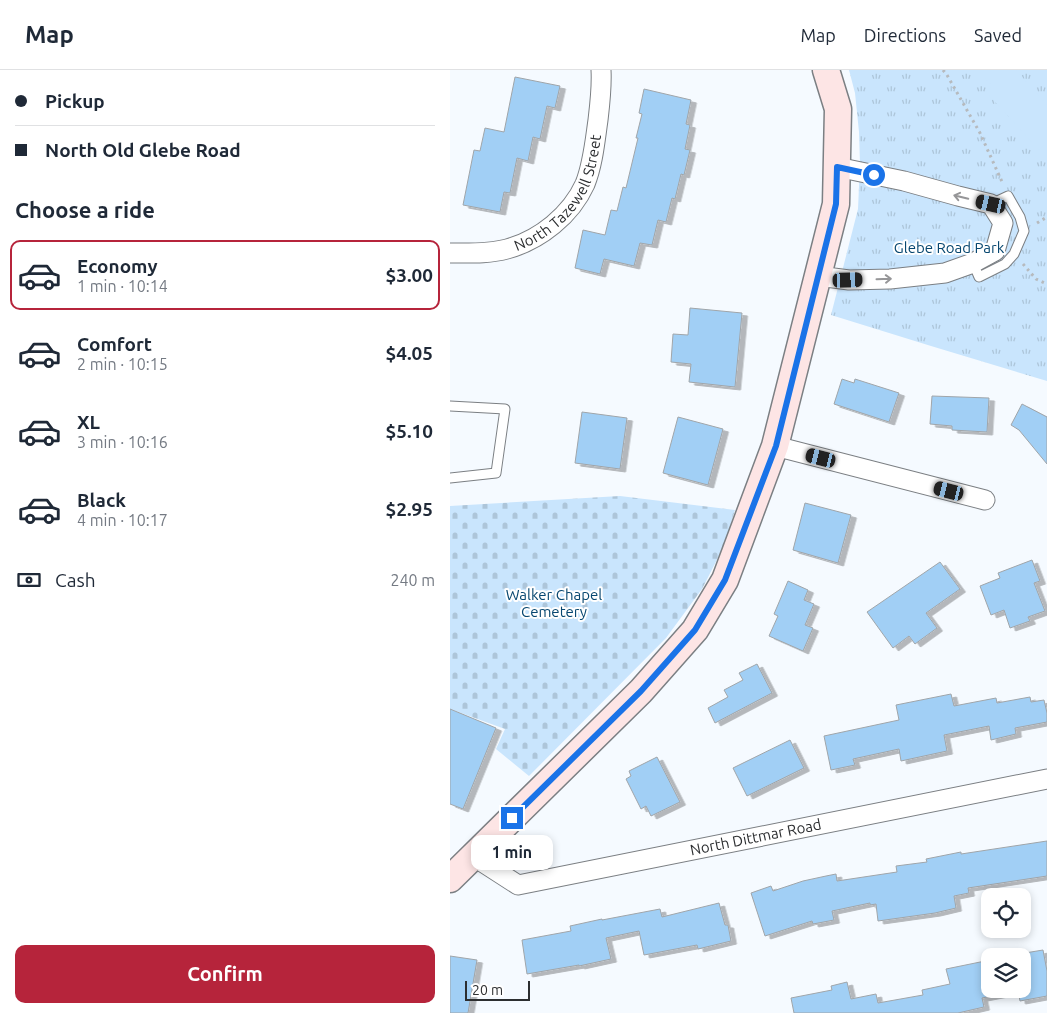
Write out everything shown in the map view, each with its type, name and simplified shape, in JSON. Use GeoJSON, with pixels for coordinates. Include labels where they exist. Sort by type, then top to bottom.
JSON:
{"type":"FeatureCollection","features":[{"type":"Feature","properties":{"kind":"street","name":"North Tazewell Street"},"geometry":{"type":"LineString","coordinates":[[450,253],[494,252],[520,245],[545,231],[568,209],[584,184],[594,152],[600,100],[601,70]]}},
{"type":"Feature","properties":{"kind":"street"},"geometry":{"type":"LineString","coordinates":[[450,879],[641,691],[695,630],[725,580],[776,446],[836,204],[838,108],[826,70]]}},
{"type":"Feature","properties":{"kind":"street"},"geometry":{"type":"LineString","coordinates":[[818,276],[848,280],[890,279],[945,273],[995,251],[1003,223],[991,204],[904,181],[837,167]]}},
{"type":"Feature","properties":{"kind":"street"},"geometry":{"type":"LineString","coordinates":[[776,446],[985,500]]}},
{"type":"Feature","properties":{"kind":"street","name":"North Dittmar Road"},"geometry":{"type":"LineString","coordinates":[[474,856],[518,886],[1047,780]]}},
{"type":"Feature","properties":{"kind":"lane"},"geometry":{"type":"LineString","coordinates":[[973,262],[979,277],[1005,264],[1014,254],[1024,231],[1020,217],[1008,196],[991,204]]}},
{"type":"Feature","properties":{"kind":"lane"},"geometry":{"type":"LineString","coordinates":[[450,406],[506,409],[496,473],[450,478]]}},
{"type":"Feature","properties":{"kind":"path"},"geometry":{"type":"LineString","coordinates":[[942,70],[947,74],[980,133],[1008,196]]}},
{"type":"Feature","properties":{"kind":"path"},"geometry":{"type":"LineString","coordinates":[[1014,254],[1036,279],[1047,284]]}},
{"type":"Feature","properties":{"kind":"green space","name":"Glebe Road Park"},"geometry":{"type":"Polygon","coordinates":[[[849,70],[1047,70],[1047,381],[831,315],[858,209],[859,132],[855,93],[849,70]]]}},
{"type":"Feature","properties":{"kind":"green space"},"geometry":{"type":"Polygon","coordinates":[[[993,70],[1006,70],[1007,72],[1016,70],[1047,105],[1047,146],[1045,144],[1039,150],[986,92],[992,86],[985,78],[993,70]]]}},
{"type":"Feature","properties":{"kind":"green space","name":"Walker Chapel Cemetery"},"geometry":{"type":"Polygon","coordinates":[[[620,496],[735,510],[724,546],[702,589],[666,638],[529,776],[496,749],[505,729],[450,709],[450,506],[620,496]]]}},
{"type":"Feature","properties":{"kind":"building"},"geometry":{"type":"Polygon","coordinates":[[[515,77],[560,86],[555,108],[547,106],[540,139],[533,137],[528,161],[517,158],[510,193],[504,192],[500,212],[463,205],[474,150],[480,151],[485,128],[504,132],[515,77]]]}},
{"type":"Feature","properties":{"kind":"building"},"geometry":{"type":"Polygon","coordinates":[[[644,89],[691,100],[686,124],[690,125],[685,149],[690,150],[684,175],[681,174],[675,199],[672,198],[666,222],[658,220],[652,245],[640,243],[634,266],[604,259],[600,274],[575,268],[583,230],[605,235],[611,210],[617,211],[623,187],[626,188],[638,138],[636,138],[642,114],[639,113],[644,89]]]}},
{"type":"Feature","properties":{"kind":"building"},"geometry":{"type":"Polygon","coordinates":[[[690,308],[742,313],[735,387],[689,382],[691,364],[671,362],[673,334],[688,335],[690,308]]]}},
{"type":"Feature","properties":{"kind":"building"},"geometry":{"type":"Polygon","coordinates":[[[842,379],[854,383],[855,379],[899,393],[889,422],[834,404],[842,379]]]}},
{"type":"Feature","properties":{"kind":"building"},"geometry":{"type":"Polygon","coordinates":[[[932,396],[989,398],[987,432],[952,430],[952,426],[930,424],[932,396]]]}},
{"type":"Feature","properties":{"kind":"building"},"geometry":{"type":"Polygon","coordinates":[[[1022,404],[1047,417],[1047,464],[1019,430],[1011,425],[1022,404]]]}},
{"type":"Feature","properties":{"kind":"building"},"geometry":{"type":"Polygon","coordinates":[[[582,412],[627,418],[620,469],[575,463],[582,412]]]}},
{"type":"Feature","properties":{"kind":"building"},"geometry":{"type":"Polygon","coordinates":[[[678,417],[723,429],[708,485],[663,473],[678,417]]]}},
{"type":"Feature","properties":{"kind":"building"},"geometry":{"type":"Polygon","coordinates":[[[805,503],[851,515],[838,563],[793,550],[805,503]]]}},
{"type":"Feature","properties":{"kind":"building"},"geometry":{"type":"Polygon","coordinates":[[[1032,560],[1040,581],[1034,583],[1045,611],[1028,617],[1030,621],[1010,628],[1004,610],[991,615],[980,586],[1000,578],[998,573],[1032,560]]]}},
{"type":"Feature","properties":{"kind":"building"},"geometry":{"type":"Polygon","coordinates":[[[940,562],[960,589],[926,613],[937,628],[915,644],[909,636],[893,648],[867,612],[940,562]]]}},
{"type":"Feature","properties":{"kind":"building"},"geometry":{"type":"Polygon","coordinates":[[[788,581],[808,590],[804,600],[814,604],[805,625],[813,628],[803,651],[769,636],[778,616],[774,614],[788,581]]]}},
{"type":"Feature","properties":{"kind":"building"},"geometry":{"type":"Polygon","coordinates":[[[757,664],[772,693],[715,723],[708,708],[728,697],[724,690],[743,680],[739,673],[757,664]]]}},
{"type":"Feature","properties":{"kind":"building"},"geometry":{"type":"Polygon","coordinates":[[[951,694],[954,706],[996,698],[997,703],[1030,697],[1031,702],[1044,700],[1047,722],[1015,728],[1016,734],[991,740],[989,726],[944,735],[947,751],[901,761],[899,749],[853,759],[855,765],[831,770],[824,736],[899,720],[896,705],[951,694]]]}},
{"type":"Feature","properties":{"kind":"building"},"geometry":{"type":"Polygon","coordinates":[[[450,709],[496,728],[463,809],[450,804],[450,709]]]}},
{"type":"Feature","properties":{"kind":"building"},"geometry":{"type":"Polygon","coordinates":[[[790,740],[804,768],[747,796],[733,768],[790,740]]]}},
{"type":"Feature","properties":{"kind":"building"},"geometry":{"type":"Polygon","coordinates":[[[657,757],[680,802],[651,816],[646,806],[641,809],[626,779],[631,776],[629,771],[657,757]]]}},
{"type":"Feature","properties":{"kind":"building"},"geometry":{"type":"Polygon","coordinates":[[[1047,841],[1047,876],[968,888],[969,893],[954,896],[956,908],[935,913],[878,921],[876,904],[870,905],[870,903],[832,911],[834,920],[813,924],[812,921],[765,936],[751,893],[771,886],[773,891],[803,881],[836,874],[837,881],[897,872],[896,866],[927,862],[926,859],[961,852],[961,854],[1047,841]]]}},
{"type":"Feature","properties":{"kind":"building"},"geometry":{"type":"Polygon","coordinates":[[[719,903],[725,925],[728,925],[731,941],[698,949],[697,945],[644,955],[639,931],[606,938],[611,959],[527,974],[522,940],[571,931],[570,926],[602,919],[660,909],[662,917],[719,903]]]}},
{"type":"Feature","properties":{"kind":"building"},"geometry":{"type":"Polygon","coordinates":[[[1043,950],[1047,971],[1047,996],[1020,1001],[1019,998],[1031,998],[1031,952],[1043,950]]]}},
{"type":"Feature","properties":{"kind":"building"},"geometry":{"type":"Polygon","coordinates":[[[450,956],[477,960],[468,1013],[450,1013],[450,956]]]}},
{"type":"Feature","properties":{"kind":"building"},"geometry":{"type":"Polygon","coordinates":[[[981,962],[981,998],[984,1007],[958,1013],[794,1013],[791,998],[832,990],[831,986],[847,982],[851,999],[876,994],[878,1003],[923,995],[922,990],[950,984],[946,969],[981,962]]]}},
{"type":"Feature","properties":{"kind":"route"},"geometry":{"type":"LineString","coordinates":[[512,818],[641,691],[695,630],[725,580],[776,446],[836,204],[837,167],[874,175]]}}]}
